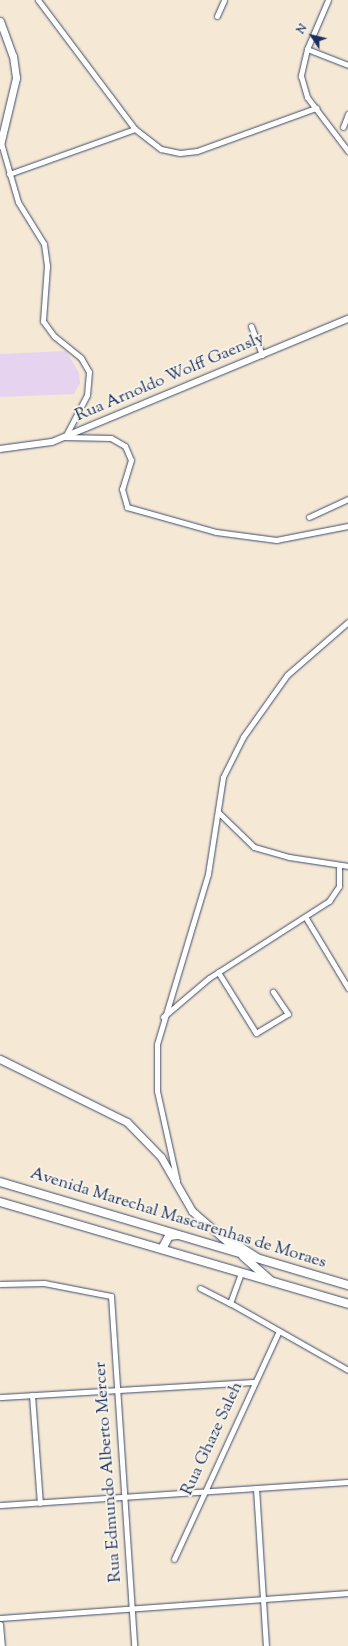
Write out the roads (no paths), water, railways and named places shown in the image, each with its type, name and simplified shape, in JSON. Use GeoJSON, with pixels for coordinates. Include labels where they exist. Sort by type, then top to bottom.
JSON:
{"type":"FeatureCollection","features":[{"type":"Feature","properties":{"kind":"highway","name":"Avenida Marechal Mascarenhas de Moraes"},"geometry":{"type":"LineString","coordinates":[[0,1182],[178,1236],[348,1285]]}},
{"type":"Feature","properties":{"kind":"highway","name":"Avenida Marechal Mascarenhas de Moraes"},"geometry":{"type":"LineString","coordinates":[[0,1202],[348,1304]]}},
{"type":"Feature","properties":{"kind":"highway"},"geometry":{"type":"LineString","coordinates":[[162,1250],[169,1236],[178,1236]]}},
{"type":"Feature","properties":{"kind":"highway"},"geometry":{"type":"LineString","coordinates":[[241,1254],[273,1282]]}},
{"type":"Feature","properties":{"kind":"main road"},"geometry":{"type":"LineString","coordinates":[[0,21],[13,56],[16,78],[1,144]]}},
{"type":"Feature","properties":{"kind":"main road"},"geometry":{"type":"LineString","coordinates":[[0,1059],[127,1122],[154,1148],[178,1185],[192,1211],[241,1254]]}},
{"type":"Feature","properties":{"kind":"main road"},"geometry":{"type":"LineString","coordinates":[[217,1232],[237,1241],[259,1259]]}},
{"type":"Feature","properties":{"kind":"street"},"geometry":{"type":"LineString","coordinates":[[38,0],[136,129],[161,149],[189,153],[316,108]]}},
{"type":"Feature","properties":{"kind":"street"},"geometry":{"type":"LineString","coordinates":[[217,16],[224,0]]}},
{"type":"Feature","properties":{"kind":"street"},"geometry":{"type":"LineString","coordinates":[[328,0],[307,49],[301,76],[316,108],[348,151]]}},
{"type":"Feature","properties":{"kind":"street"},"geometry":{"type":"LineString","coordinates":[[307,49],[348,66]]}},
{"type":"Feature","properties":{"kind":"street"},"geometry":{"type":"LineString","coordinates":[[343,127],[348,114]]}},
{"type":"Feature","properties":{"kind":"street"},"geometry":{"type":"LineString","coordinates":[[9,174],[136,129]]}},
{"type":"Feature","properties":{"kind":"street"},"geometry":{"type":"LineString","coordinates":[[1,144],[18,202],[39,234],[46,254],[43,321],[49,331],[81,358],[89,372],[87,395],[65,437],[111,438],[125,446],[131,460],[122,496],[131,511],[160,514],[216,532],[276,540],[348,526]]}},
{"type":"Feature","properties":{"kind":"street","name":"Rua Arnoldo Wolff Gaensly"},"geometry":{"type":"LineString","coordinates":[[0,449],[36,446],[65,437],[348,319]]}},
{"type":"Feature","properties":{"kind":"street"},"geometry":{"type":"LineString","coordinates":[[251,326],[262,355]]}},
{"type":"Feature","properties":{"kind":"street"},"geometry":{"type":"LineString","coordinates":[[309,517],[348,499]]}},
{"type":"Feature","properties":{"kind":"street"},"geometry":{"type":"LineString","coordinates":[[178,1185],[156,1080],[157,1044],[162,1018],[204,888],[226,770],[251,725],[293,667],[348,622]]}},
{"type":"Feature","properties":{"kind":"street"},"geometry":{"type":"LineString","coordinates":[[218,812],[254,847],[339,868],[348,866]]}},
{"type":"Feature","properties":{"kind":"street"},"geometry":{"type":"LineString","coordinates":[[162,1018],[218,972],[306,918],[334,897],[339,886],[339,868]]}},
{"type":"Feature","properties":{"kind":"street"},"geometry":{"type":"LineString","coordinates":[[306,918],[348,988]]}},
{"type":"Feature","properties":{"kind":"street"},"geometry":{"type":"LineString","coordinates":[[218,972],[256,1033],[288,1014],[273,992]]}},
{"type":"Feature","properties":{"kind":"street"},"geometry":{"type":"LineString","coordinates":[[230,1303],[241,1273]]}},
{"type":"Feature","properties":{"kind":"street","name":"Rua Edmundo Alberto Mercer"},"geometry":{"type":"LineString","coordinates":[[0,1284],[44,1283],[111,1296],[134,1646]]}},
{"type":"Feature","properties":{"kind":"street"},"geometry":{"type":"LineString","coordinates":[[200,1288],[230,1303],[348,1370]]}},
{"type":"Feature","properties":{"kind":"street","name":"Rua Ghaze Saleh"},"geometry":{"type":"LineString","coordinates":[[174,1559],[279,1331]]}},
{"type":"Feature","properties":{"kind":"street"},"geometry":{"type":"LineString","coordinates":[[0,1397],[255,1382]]}},
{"type":"Feature","properties":{"kind":"street"},"geometry":{"type":"LineString","coordinates":[[32,1395],[40,1503]]}},
{"type":"Feature","properties":{"kind":"street"},"geometry":{"type":"LineString","coordinates":[[0,1506],[348,1482]]}},
{"type":"Feature","properties":{"kind":"street"},"geometry":{"type":"LineString","coordinates":[[256,1488],[266,1646]]}},
{"type":"Feature","properties":{"kind":"street"},"geometry":{"type":"LineString","coordinates":[[0,1618],[348,1593]]}},
{"type":"Feature","properties":{"kind":"street"},"geometry":{"type":"LineString","coordinates":[[0,1624],[2,1646]]}}]}
